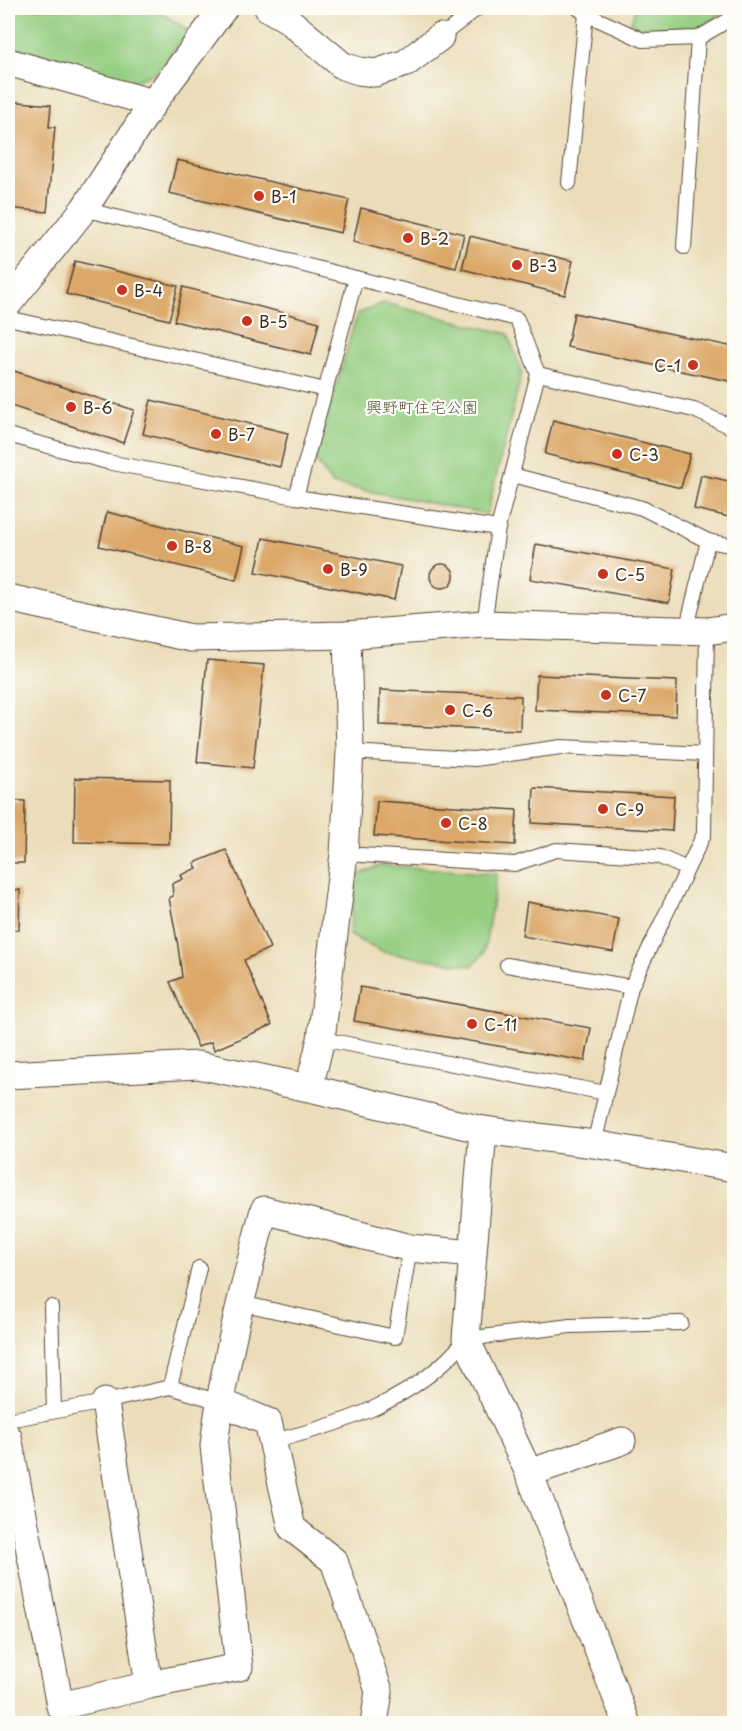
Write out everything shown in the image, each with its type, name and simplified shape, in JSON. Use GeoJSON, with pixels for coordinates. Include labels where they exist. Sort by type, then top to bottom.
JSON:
{"type":"FeatureCollection","features":[{"type":"Feature","properties":{"kind":"street"},"geometry":{"type":"LineString","coordinates":[[8,304],[84,209],[153,103],[224,8]]}},
{"type":"Feature","properties":{"kind":"street"},"geometry":{"type":"LineString","coordinates":[[268,8],[287,19],[343,66],[359,71],[375,73],[406,63],[440,37]]}},
{"type":"Feature","properties":{"kind":"street"},"geometry":{"type":"LineString","coordinates":[[8,62],[153,103]]}},
{"type":"Feature","properties":{"kind":"street"},"geometry":{"type":"LineString","coordinates":[[8,598],[191,638],[347,634],[484,624],[696,631],[735,627]]}},
{"type":"Feature","properties":{"kind":"street"},"geometry":{"type":"LineString","coordinates":[[309,1089],[321,1039],[344,854],[350,752],[347,634]]}},
{"type":"Feature","properties":{"kind":"street"},"geometry":{"type":"LineString","coordinates":[[8,1075],[198,1065],[483,1130],[594,1144],[735,1168]]}},
{"type":"Feature","properties":{"kind":"street"},"geometry":{"type":"LineString","coordinates":[[483,1130],[466,1339],[529,1473],[627,1724]]}},
{"type":"Feature","properties":{"kind":"street"},"geometry":{"type":"LineString","coordinates":[[8,1437],[60,1706],[239,1667],[214,1446],[220,1402],[240,1303],[264,1210],[410,1248],[473,1254]]}},
{"type":"Feature","properties":{"kind":"street"},"geometry":{"type":"LineString","coordinates":[[105,1402],[149,1685]]}},
{"type":"Feature","properties":{"kind":"street"},"geometry":{"type":"LineString","coordinates":[[220,1402],[268,1422],[292,1528],[334,1561],[380,1690],[374,1724]]}},
{"type":"Feature","properties":{"kind":"street"},"geometry":{"type":"LineString","coordinates":[[529,1473],[622,1441]]}},
{"type":"Feature","properties":{"kind":"lane"},"geometry":{"type":"LineString","coordinates":[[440,37],[478,8]]}},
{"type":"Feature","properties":{"kind":"lane"},"geometry":{"type":"LineString","coordinates":[[568,183],[582,11],[643,40],[698,38],[735,16]]}},
{"type":"Feature","properties":{"kind":"lane"},"geometry":{"type":"LineString","coordinates":[[684,247],[698,38]]}},
{"type":"Feature","properties":{"kind":"lane"},"geometry":{"type":"LineString","coordinates":[[84,209],[517,319],[538,374],[498,528],[484,624]]}},
{"type":"Feature","properties":{"kind":"lane"},"geometry":{"type":"LineString","coordinates":[[296,496],[356,278]]}},
{"type":"Feature","properties":{"kind":"lane"},"geometry":{"type":"LineString","coordinates":[[8,318],[326,390]]}},
{"type":"Feature","properties":{"kind":"lane"},"geometry":{"type":"LineString","coordinates":[[538,374],[694,410],[735,428]]}},
{"type":"Feature","properties":{"kind":"lane"},"geometry":{"type":"LineString","coordinates":[[8,435],[106,462],[296,496],[498,528]]}},
{"type":"Feature","properties":{"kind":"lane"},"geometry":{"type":"LineString","coordinates":[[512,475],[642,508],[708,541],[735,546]]}},
{"type":"Feature","properties":{"kind":"lane"},"geometry":{"type":"LineString","coordinates":[[594,1144],[631,987],[704,834],[705,754],[696,631],[708,541]]}},
{"type":"Feature","properties":{"kind":"lane"},"geometry":{"type":"LineString","coordinates":[[350,752],[474,759],[561,747],[705,754]]}},
{"type":"Feature","properties":{"kind":"lane"},"geometry":{"type":"LineString","coordinates":[[344,854],[515,864],[556,850],[660,857],[687,869]]}},
{"type":"Feature","properties":{"kind":"lane"},"geometry":{"type":"LineString","coordinates":[[507,965],[631,987]]}},
{"type":"Feature","properties":{"kind":"lane"},"geometry":{"type":"LineString","coordinates":[[321,1039],[606,1093]]}},
{"type":"Feature","properties":{"kind":"lane"},"geometry":{"type":"LineString","coordinates":[[240,1303],[394,1337],[410,1248]]}},
{"type":"Feature","properties":{"kind":"lane"},"geometry":{"type":"LineString","coordinates":[[170,1387],[199,1268]]}},
{"type":"Feature","properties":{"kind":"lane"},"geometry":{"type":"LineString","coordinates":[[51,1307],[54,1411]]}},
{"type":"Feature","properties":{"kind":"lane"},"geometry":{"type":"LineString","coordinates":[[272,1441],[336,1422],[389,1401],[412,1389],[450,1359],[466,1339],[570,1326],[681,1323]]}},
{"type":"Feature","properties":{"kind":"lane"},"geometry":{"type":"LineString","coordinates":[[8,1420],[170,1387],[220,1402]]}},
{"type":"Feature","properties":{"kind":"green space"},"geometry":{"type":"Polygon","coordinates":[[[8,8],[154,8],[189,31],[156,72],[133,82],[8,45],[8,8]]]}},
{"type":"Feature","properties":{"kind":"green space"},"geometry":{"type":"Polygon","coordinates":[[[636,8],[732,8],[699,27],[645,28],[630,23],[636,8]]]}},
{"type":"Feature","properties":{"kind":"green space","name":"興野町住宅公園"},"geometry":{"type":"Polygon","coordinates":[[[383,303],[508,334],[522,372],[487,514],[332,484],[315,459],[357,314],[383,303]]]}},
{"type":"Feature","properties":{"kind":"green space"},"geometry":{"type":"Polygon","coordinates":[[[380,865],[497,874],[484,953],[472,966],[382,952],[349,935],[357,876],[380,865]]]}},
{"type":"Feature","properties":{"kind":"building"},"geometry":{"type":"Polygon","coordinates":[[[8,101],[51,105],[49,127],[55,127],[47,212],[8,208],[8,101]]]}},
{"type":"Feature","properties":{"kind":"building","name":"B-1"},"geometry":{"type":"Polygon","coordinates":[[[177,160],[349,200],[341,233],[169,193],[177,160]]]}},
{"type":"Feature","properties":{"kind":"building","name":"B-2"},"geometry":{"type":"Polygon","coordinates":[[[361,208],[464,234],[456,268],[353,242],[361,208]]]}},
{"type":"Feature","properties":{"kind":"building","name":"B-3"},"geometry":{"type":"Polygon","coordinates":[[[470,236],[573,261],[565,295],[462,269],[470,236]]]}},
{"type":"Feature","properties":{"kind":"building","name":"B-4"},"geometry":{"type":"Polygon","coordinates":[[[75,261],[178,286],[169,320],[66,294],[75,261]]]}},
{"type":"Feature","properties":{"kind":"building","name":"B-5"},"geometry":{"type":"Polygon","coordinates":[[[183,287],[319,322],[311,355],[174,321],[183,287]]]}},
{"type":"Feature","properties":{"kind":"building","name":"C-1"},"geometry":{"type":"Polygon","coordinates":[[[574,313],[734,347],[734,382],[567,347],[574,313]]]}},
{"type":"Feature","properties":{"kind":"building","name":"B-6"},"geometry":{"type":"Polygon","coordinates":[[[8,369],[134,410],[123,443],[8,405],[8,369]]]}},
{"type":"Feature","properties":{"kind":"building","name":"B-7"},"geometry":{"type":"Polygon","coordinates":[[[151,400],[288,433],[280,467],[143,434],[151,400]]]}},
{"type":"Feature","properties":{"kind":"building","name":"C-3"},"geometry":{"type":"Polygon","coordinates":[[[553,420],[690,454],[681,488],[545,454],[553,420]]]}},
{"type":"Feature","properties":{"kind":"building"},"geometry":{"type":"Polygon","coordinates":[[[701,475],[734,482],[734,518],[694,509],[701,475]]]}},
{"type":"Feature","properties":{"kind":"building","name":"B-8"},"geometry":{"type":"Polygon","coordinates":[[[107,512],[244,546],[236,580],[99,546],[107,512]]]}},
{"type":"Feature","properties":{"kind":"building","name":"B-9"},"geometry":{"type":"Polygon","coordinates":[[[263,538],[401,566],[394,600],[256,572],[263,538]]]}},
{"type":"Feature","properties":{"kind":"building","name":"C-5"},"geometry":{"type":"Polygon","coordinates":[[[536,544],[675,569],[669,603],[530,579],[536,544]]]}},
{"type":"Feature","properties":{"kind":"building"},"geometry":{"type":"Polygon","coordinates":[[[442,564],[447,565],[453,571],[453,581],[447,587],[442,588],[437,587],[431,581],[430,576],[431,571],[437,565],[442,564]]]}},
{"type":"Feature","properties":{"kind":"building"},"geometry":{"type":"Polygon","coordinates":[[[207,660],[264,665],[253,768],[197,762],[207,660]]]}},
{"type":"Feature","properties":{"kind":"building","name":"C-7"},"geometry":{"type":"Polygon","coordinates":[[[537,675],[677,681],[676,716],[535,710],[537,675]]]}},
{"type":"Feature","properties":{"kind":"building","name":"C-6"},"geometry":{"type":"Polygon","coordinates":[[[380,690],[521,696],[520,730],[379,725],[380,690]]]}},
{"type":"Feature","properties":{"kind":"building"},"geometry":{"type":"Polygon","coordinates":[[[75,778],[170,780],[169,844],[74,842],[75,778]]]}},
{"type":"Feature","properties":{"kind":"building","name":"C-9"},"geometry":{"type":"Polygon","coordinates":[[[534,788],[674,796],[672,831],[532,823],[534,788]]]}},
{"type":"Feature","properties":{"kind":"building"},"geometry":{"type":"Polygon","coordinates":[[[8,800],[25,801],[24,863],[8,863],[8,800]]]}},
{"type":"Feature","properties":{"kind":"building","name":"C-8"},"geometry":{"type":"Polygon","coordinates":[[[377,801],[517,810],[515,845],[374,836],[377,801]]]}},
{"type":"Feature","properties":{"kind":"building"},"geometry":{"type":"Polygon","coordinates":[[[226,850],[270,948],[244,960],[272,1025],[214,1050],[211,1042],[198,1047],[170,982],[182,977],[169,898],[173,896],[172,884],[183,879],[181,875],[197,868],[194,863],[226,850]]]}},
{"type":"Feature","properties":{"kind":"building"},"geometry":{"type":"Polygon","coordinates":[[[8,889],[20,890],[19,930],[8,929],[8,889]]]}},
{"type":"Feature","properties":{"kind":"building"},"geometry":{"type":"Polygon","coordinates":[[[527,902],[619,919],[613,952],[522,936],[527,902]]]}},
{"type":"Feature","properties":{"kind":"building","name":"C-11"},"geometry":{"type":"Polygon","coordinates":[[[360,987],[591,1028],[585,1061],[354,1021],[360,987]]]}},
{"type":"Feature","properties":{"kind":"place","name":"B-1"},"geometry":{"type":"Point","coordinates":[259,196]}},
{"type":"Feature","properties":{"kind":"place","name":"B-2"},"geometry":{"type":"Point","coordinates":[408,238]}},
{"type":"Feature","properties":{"kind":"place","name":"B-3"},"geometry":{"type":"Point","coordinates":[517,265]}},
{"type":"Feature","properties":{"kind":"place","name":"B-4"},"geometry":{"type":"Point","coordinates":[122,290]}},
{"type":"Feature","properties":{"kind":"place","name":"B-5"},"geometry":{"type":"Point","coordinates":[247,321]}},
{"type":"Feature","properties":{"kind":"place","name":"C-1"},"geometry":{"type":"Point","coordinates":[693,365]}},
{"type":"Feature","properties":{"kind":"place","name":"B-6"},"geometry":{"type":"Point","coordinates":[71,407]}},
{"type":"Feature","properties":{"kind":"place","name":"B-7"},"geometry":{"type":"Point","coordinates":[216,434]}},
{"type":"Feature","properties":{"kind":"place","name":"C-3"},"geometry":{"type":"Point","coordinates":[617,454]}},
{"type":"Feature","properties":{"kind":"place","name":"B-8"},"geometry":{"type":"Point","coordinates":[172,546]}},
{"type":"Feature","properties":{"kind":"place","name":"B-9"},"geometry":{"type":"Point","coordinates":[328,569]}},
{"type":"Feature","properties":{"kind":"place","name":"C-5"},"geometry":{"type":"Point","coordinates":[603,574]}},
{"type":"Feature","properties":{"kind":"place","name":"C-7"},"geometry":{"type":"Point","coordinates":[606,695]}},
{"type":"Feature","properties":{"kind":"place","name":"C-6"},"geometry":{"type":"Point","coordinates":[450,710]}},
{"type":"Feature","properties":{"kind":"place","name":"C-9"},"geometry":{"type":"Point","coordinates":[603,809]}},
{"type":"Feature","properties":{"kind":"place","name":"C-8"},"geometry":{"type":"Point","coordinates":[446,823]}},
{"type":"Feature","properties":{"kind":"place","name":"C-11"},"geometry":{"type":"Point","coordinates":[472,1024]}}]}
